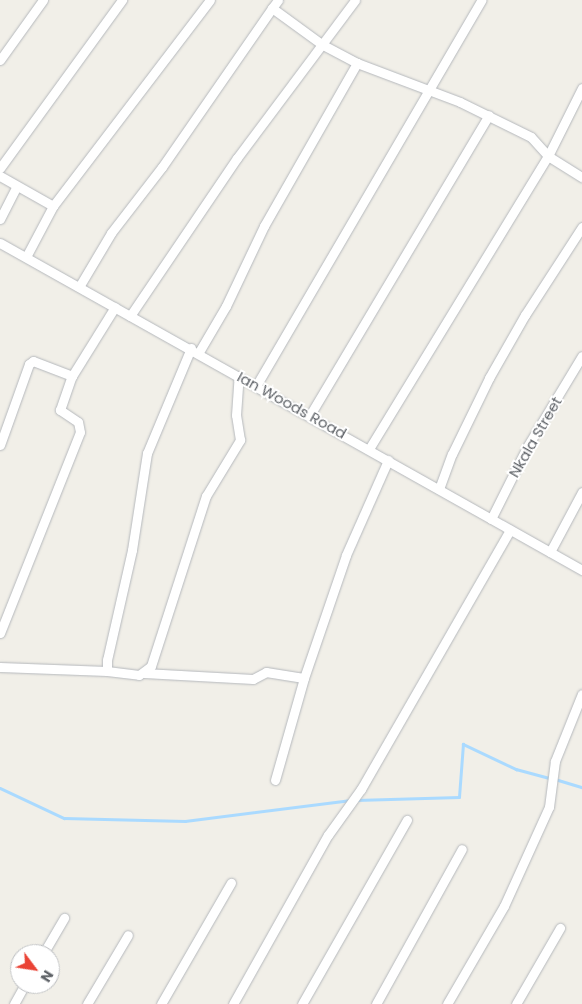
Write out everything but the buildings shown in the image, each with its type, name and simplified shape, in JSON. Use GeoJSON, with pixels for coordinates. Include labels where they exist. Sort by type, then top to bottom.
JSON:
{"type":"FeatureCollection","features":[{"type":"Feature","properties":{"kind":"street"},"geometry":{"type":"LineString","coordinates":[[0,60],[43,0]]}},
{"type":"Feature","properties":{"kind":"street"},"geometry":{"type":"LineString","coordinates":[[0,168],[122,0]]}},
{"type":"Feature","properties":{"kind":"street"},"geometry":{"type":"LineString","coordinates":[[26,257],[54,206],[210,0]]}},
{"type":"Feature","properties":{"kind":"street"},"geometry":{"type":"LineString","coordinates":[[78,287],[111,233],[162,167],[278,0]]}},
{"type":"Feature","properties":{"kind":"street"},"geometry":{"type":"LineString","coordinates":[[130,316],[237,158],[356,0]]}},
{"type":"Feature","properties":{"kind":"street"},"geometry":{"type":"LineString","coordinates":[[256,386],[335,246],[430,91],[482,0]]}},
{"type":"Feature","properties":{"kind":"street"},"geometry":{"type":"LineString","coordinates":[[272,8],[323,45],[357,63],[489,115],[531,137],[548,156],[582,177]]}},
{"type":"Feature","properties":{"kind":"street"},"geometry":{"type":"LineString","coordinates":[[107,671],[106,660],[132,550],[147,453],[195,350],[226,306],[273,210],[357,63]]}},
{"type":"Feature","properties":{"kind":"street"},"geometry":{"type":"LineString","coordinates":[[369,449],[548,156],[582,88]]}},
{"type":"Feature","properties":{"kind":"street"},"geometry":{"type":"LineString","coordinates":[[310,415],[489,115]]}},
{"type":"Feature","properties":{"kind":"street"},"geometry":{"type":"LineString","coordinates":[[0,176],[54,206]]}},
{"type":"Feature","properties":{"kind":"street"},"geometry":{"type":"LineString","coordinates":[[0,219],[18,186]]}},
{"type":"Feature","properties":{"kind":"street"},"geometry":{"type":"LineString","coordinates":[[440,489],[452,454],[490,378],[525,315],[582,227]]}},
{"type":"Feature","properties":{"kind":"street","name":"Ian Woods Road"},"geometry":{"type":"LineString","coordinates":[[0,242],[130,316],[195,350],[582,570]]}},
{"type":"Feature","properties":{"kind":"street"},"geometry":{"type":"LineString","coordinates":[[0,633],[80,432],[78,422],[60,410],[72,376],[114,307]]}},
{"type":"Feature","properties":{"kind":"street","name":"Nkala Street"},"geometry":{"type":"LineString","coordinates":[[491,519],[527,447],[582,356]]}},
{"type":"Feature","properties":{"kind":"street"},"geometry":{"type":"LineString","coordinates":[[0,445],[28,364],[33,362],[72,376]]}},
{"type":"Feature","properties":{"kind":"street"},"geometry":{"type":"LineString","coordinates":[[144,673],[151,666],[206,496],[240,440],[236,414],[239,376]]}},
{"type":"Feature","properties":{"kind":"street"},"geometry":{"type":"LineString","coordinates":[[275,780],[304,678],[346,555],[388,460]]}},
{"type":"Feature","properties":{"kind":"street"},"geometry":{"type":"LineString","coordinates":[[550,552],[582,492]]}},
{"type":"Feature","properties":{"kind":"street"},"geometry":{"type":"LineString","coordinates":[[233,1004],[328,835],[366,781],[510,530]]}},
{"type":"Feature","properties":{"kind":"street"},"geometry":{"type":"LineString","coordinates":[[0,666],[253,679],[266,672],[304,678]]}},
{"type":"Feature","properties":{"kind":"street"},"geometry":{"type":"LineString","coordinates":[[447,1004],[504,906],[548,807],[554,761],[582,694]]}},
{"type":"Feature","properties":{"kind":"street"},"geometry":{"type":"LineString","coordinates":[[302,1004],[407,820]]}},
{"type":"Feature","properties":{"kind":"street"},"geometry":{"type":"LineString","coordinates":[[376,1004],[462,849]]}},
{"type":"Feature","properties":{"kind":"street"},"geometry":{"type":"LineString","coordinates":[[162,1004],[232,883]]}},
{"type":"Feature","properties":{"kind":"street"},"geometry":{"type":"LineString","coordinates":[[49,944],[64,918]]}},
{"type":"Feature","properties":{"kind":"street"},"geometry":{"type":"LineString","coordinates":[[516,1004],[560,928]]}},
{"type":"Feature","properties":{"kind":"street"},"geometry":{"type":"LineString","coordinates":[[87,1004],[128,935]]}},
{"type":"Feature","properties":{"kind":"waterway"},"geometry":{"type":"LineString","coordinates":[[356,800],[459,797],[463,744],[516,769],[550,778]]}},
{"type":"Feature","properties":{"kind":"waterway"},"geometry":{"type":"LineString","coordinates":[[555,779],[582,787]]}},
{"type":"Feature","properties":{"kind":"waterway"},"geometry":{"type":"LineString","coordinates":[[0,788],[64,818],[185,821],[351,800]]}}]}
